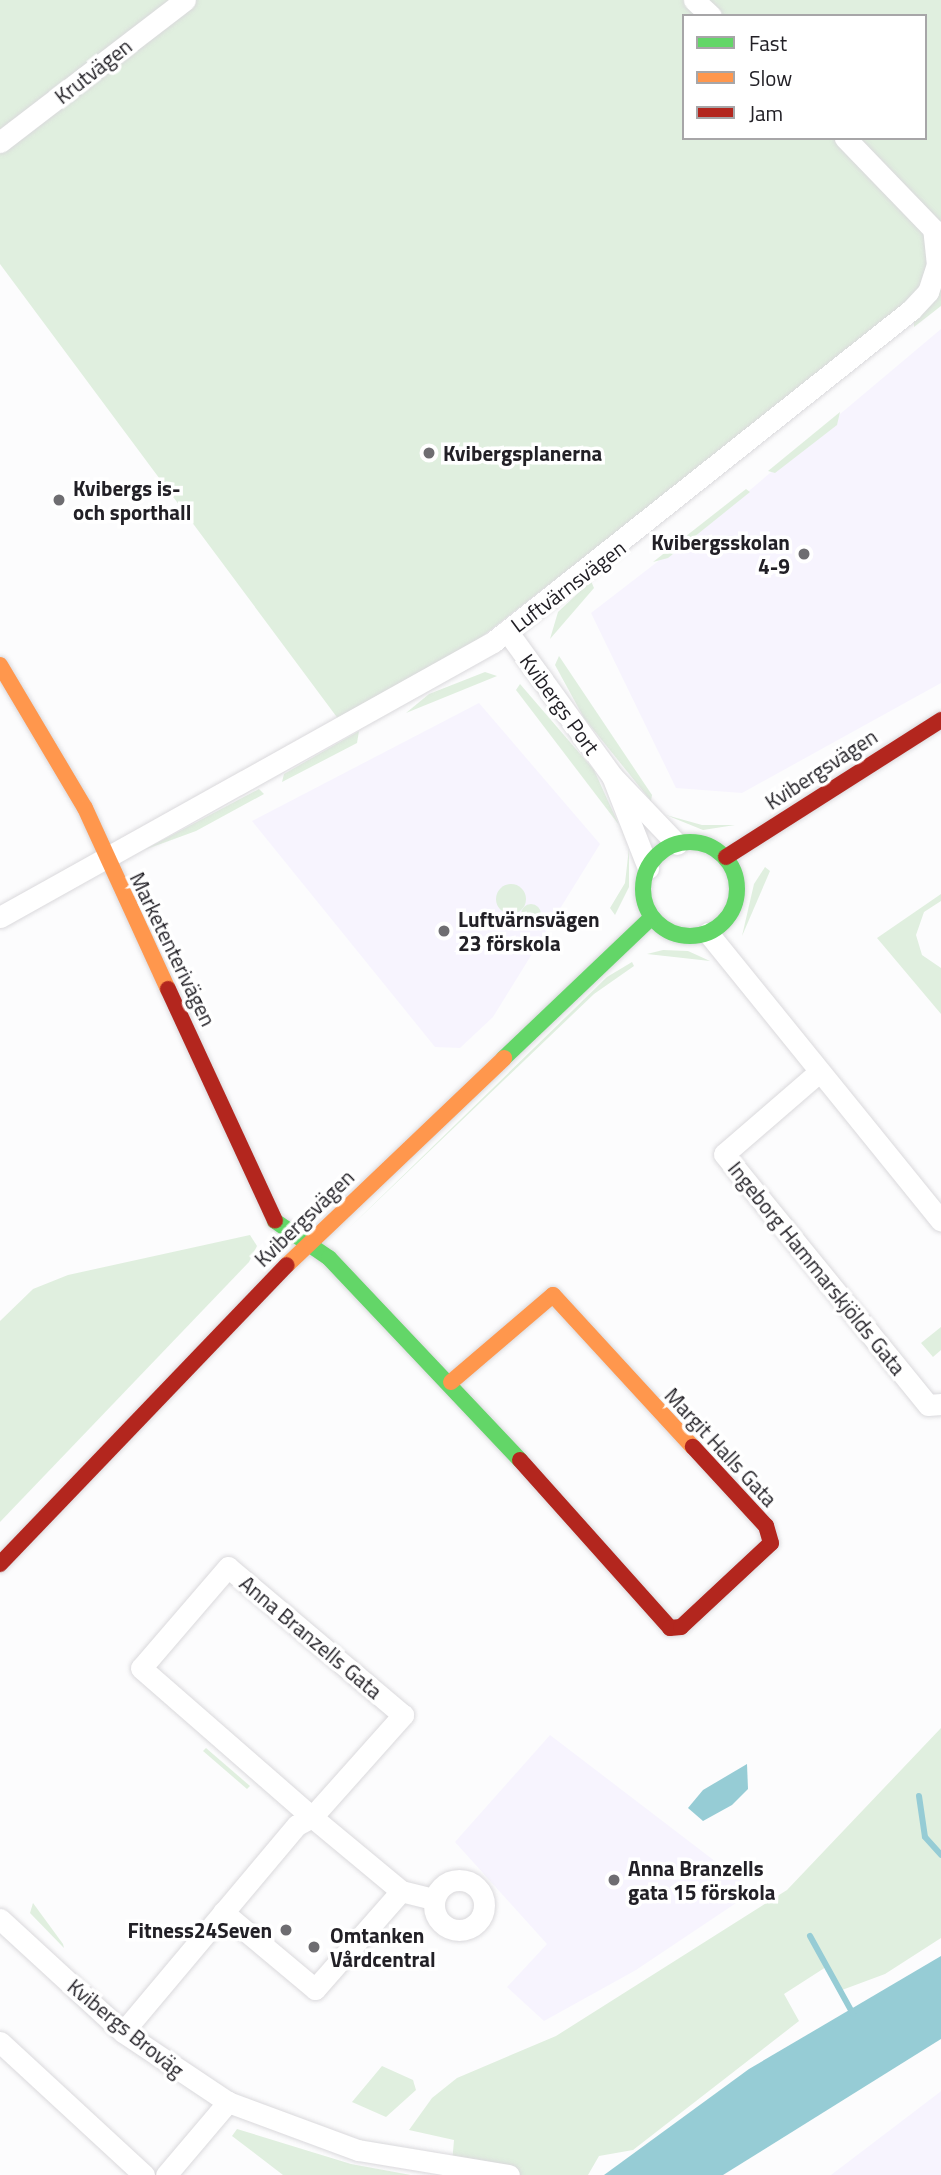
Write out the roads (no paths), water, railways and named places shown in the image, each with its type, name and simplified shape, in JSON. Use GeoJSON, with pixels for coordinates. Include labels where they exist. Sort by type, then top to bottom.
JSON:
{"type":"FeatureCollection","features":[{"type":"Feature","properties":{"kind":"street","name":"Krutvägen"},"geometry":{"type":"LineString","coordinates":[[0,142],[185,0]]}},
{"type":"Feature","properties":{"kind":"street"},"geometry":{"type":"LineString","coordinates":[[694,0],[709,14]]}},
{"type":"Feature","properties":{"kind":"street","name":"Luftvärnsvägen"},"geometry":{"type":"LineString","coordinates":[[0,917],[105,854],[359,721],[507,631],[799,404],[928,292],[938,247],[928,218],[847,140]]}},
{"type":"Feature","properties":{"kind":"street","name":"Kvibergs Port"},"geometry":{"type":"LineString","coordinates":[[507,631],[612,776],[677,844]]}},
{"type":"Feature","properties":{"kind":"street","name":"Marketenterivägen"},"geometry":{"type":"LineString","coordinates":[[0,665],[79,797],[269,1217],[307,1244]]}},
{"type":"Feature","properties":{"kind":"street","name":"Kvibergsvägen"},"geometry":{"type":"LineString","coordinates":[[726,857],[941,720]]}},
{"type":"Feature","properties":{"kind":"street","name":"Kvibergs Port"},"geometry":{"type":"LineString","coordinates":[[612,776],[648,868]]}},
{"type":"Feature","properties":{"kind":"street"},"geometry":{"type":"LineString","coordinates":[[677,844],[708,845],[726,857],[736,874],[735,904],[708,933],[677,934],[652,917],[643,893],[648,868],[677,844]]}},
{"type":"Feature","properties":{"kind":"street","name":"Kvibergsvägen"},"geometry":{"type":"LineString","coordinates":[[0,1564],[307,1244],[652,917]]}},
{"type":"Feature","properties":{"kind":"street"},"geometry":{"type":"LineString","coordinates":[[708,933],[941,1221]]}},
{"type":"Feature","properties":{"kind":"street","name":"Ingeborg Hammarskjölds Gata"},"geometry":{"type":"LineString","coordinates":[[819,1072],[724,1154],[928,1405],[941,1404]]}},
{"type":"Feature","properties":{"kind":"street","name":"Margit Halls Gata"},"geometry":{"type":"LineString","coordinates":[[307,1244],[451,1382],[670,1628],[681,1627],[771,1543],[766,1526],[553,1295],[451,1382]]}},
{"type":"Feature","properties":{"kind":"street","name":"Anna Branzells Gata"},"geometry":{"type":"LineString","coordinates":[[123,2032],[297,1825],[312,1817],[403,1715],[228,1567],[141,1668],[312,1817],[401,1891],[434,1899]]}},
{"type":"Feature","properties":{"kind":"street"},"geometry":{"type":"LineString","coordinates":[[223,1912],[314,1989],[401,1891]]}},
{"type":"Feature","properties":{"kind":"street","name":"Kvibergs Broväg"},"geometry":{"type":"LineString","coordinates":[[0,1919],[123,2032],[228,2102],[327,2142],[500,2174]]}},
{"type":"Feature","properties":{"kind":"street"},"geometry":{"type":"LineString","coordinates":[[0,2042],[144,2175]]}},
{"type":"Feature","properties":{"kind":"street"},"geometry":{"type":"LineString","coordinates":[[166,2175],[228,2102]]}},
{"type":"Feature","properties":{"kind":"water"},"geometry":{"type":"Polygon","coordinates":[[[747,1764],[748,1789],[732,1805],[703,1821],[688,1808],[703,1790],[747,1764]]]}},
{"type":"Feature","properties":{"kind":"water"},"geometry":{"type":"Polygon","coordinates":[[[941,1956],[941,2039],[723,2175],[604,2175],[749,2069],[941,1956]]]}},
{"type":"Feature","properties":{"kind":"waterway"},"geometry":{"type":"LineString","coordinates":[[919,1796],[925,1837],[941,1855]]}},
{"type":"Feature","properties":{"kind":"waterway"},"geometry":{"type":"LineString","coordinates":[[810,1936],[853,2014]]}},
{"type":"Feature","properties":{"kind":"place","name":"Kvibergsplanerna"},"geometry":{"type":"Point","coordinates":[429,453]}},
{"type":"Feature","properties":{"kind":"place","name":"Kvibergs is- och sporthall"},"geometry":{"type":"Point","coordinates":[59,500]}},
{"type":"Feature","properties":{"kind":"place","name":"Kvibergsskolan 4-9"},"geometry":{"type":"Point","coordinates":[804,554]}},
{"type":"Feature","properties":{"kind":"place","name":"Luftvärnsvägen 23 förskola"},"geometry":{"type":"Point","coordinates":[444,931]}},
{"type":"Feature","properties":{"kind":"place","name":"Anna Branzells gata 15 förskola"},"geometry":{"type":"Point","coordinates":[614,1880]}},
{"type":"Feature","properties":{"kind":"place","name":"Fitness24Seven"},"geometry":{"type":"Point","coordinates":[286,1930]}},
{"type":"Feature","properties":{"kind":"place","name":"Omtanken Vårdcentral"},"geometry":{"type":"Point","coordinates":[314,1947]}}]}
